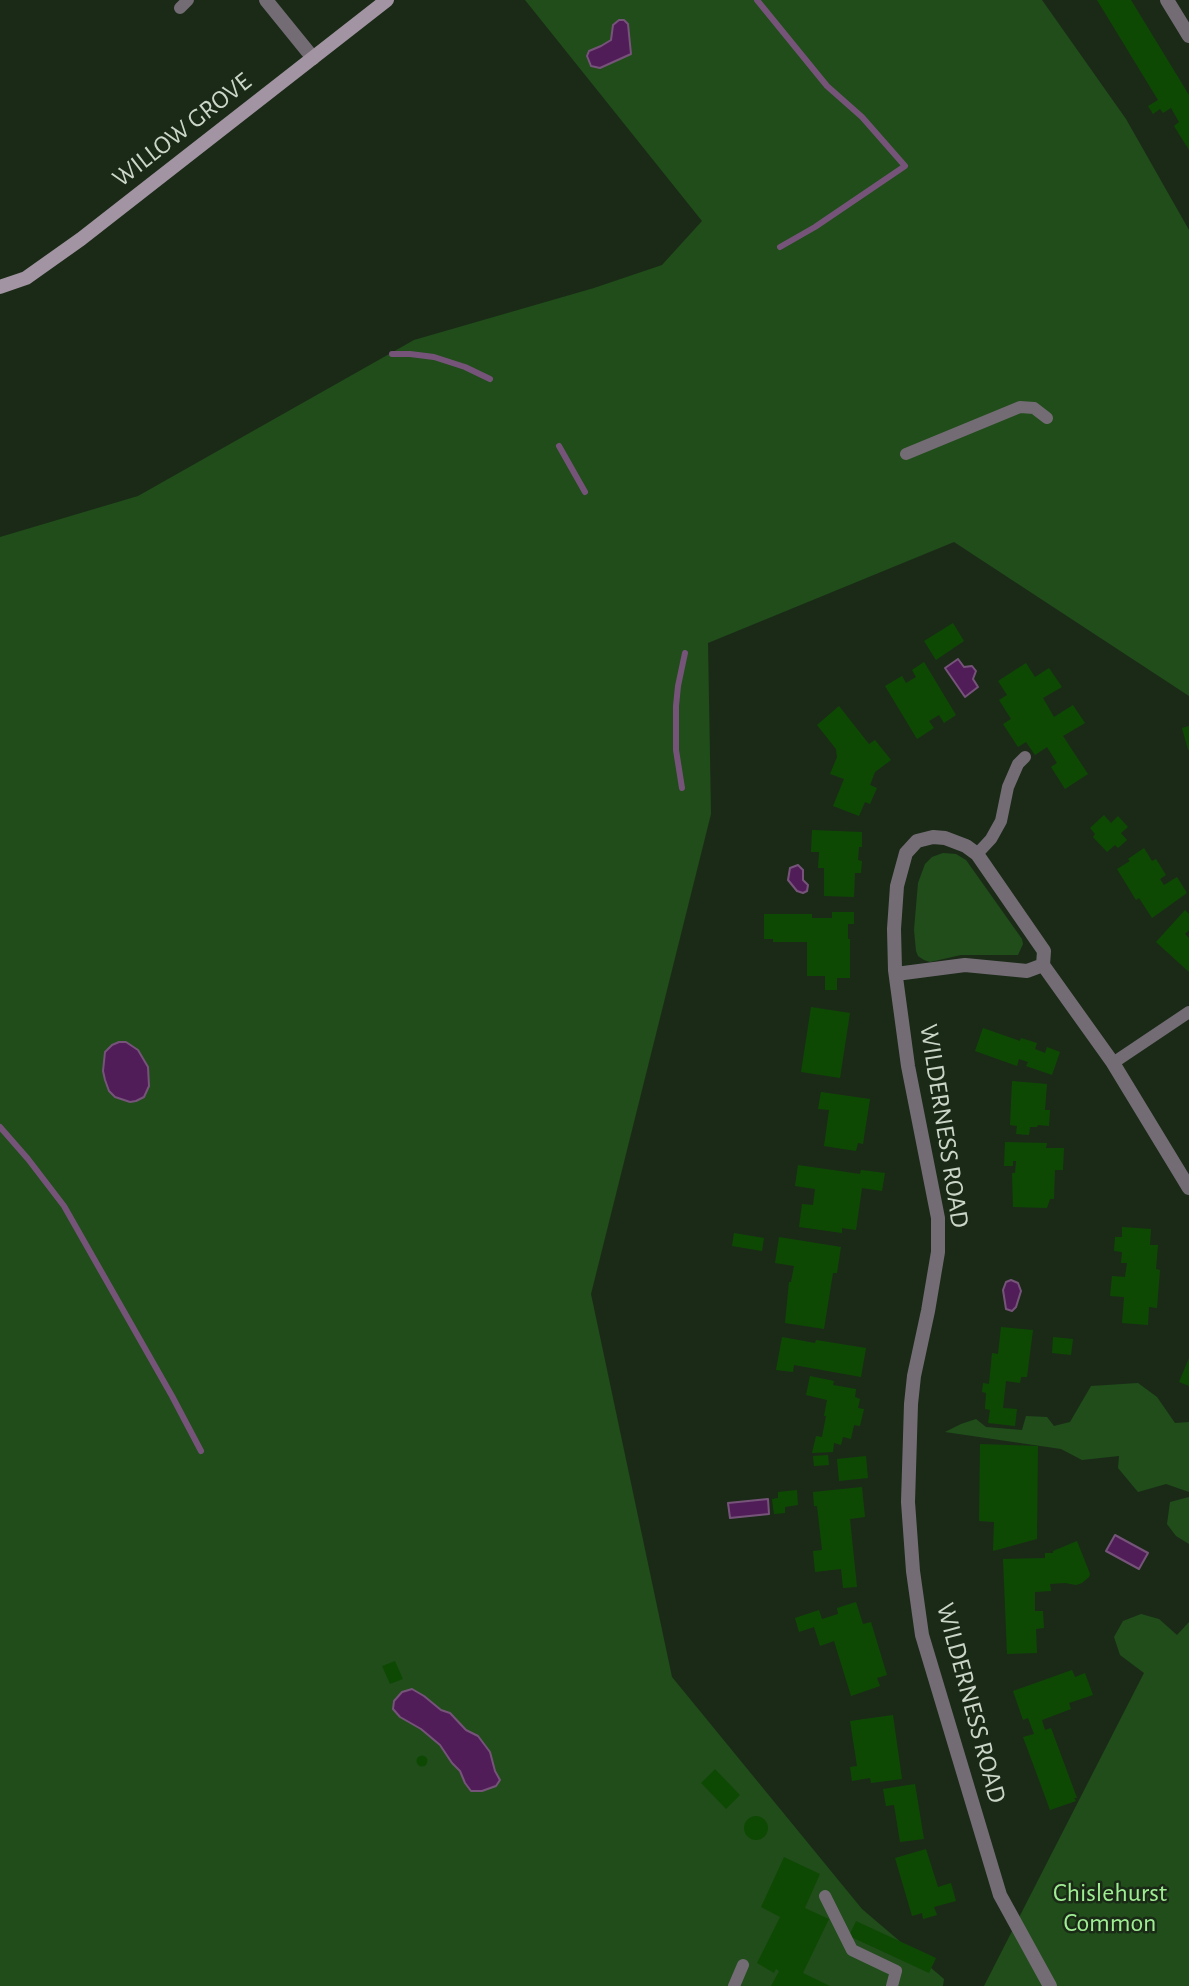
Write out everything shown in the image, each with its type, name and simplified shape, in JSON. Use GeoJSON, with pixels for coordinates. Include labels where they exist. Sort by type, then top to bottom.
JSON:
{"type":"FeatureCollection","features":[{"type":"Feature","properties":{"kind":"street"},"geometry":{"type":"LineString","coordinates":[[266,0],[313,58]]}},
{"type":"Feature","properties":{"kind":"street","name":"WILLOW GROVE"},"geometry":{"type":"LineString","coordinates":[[0,287],[26,278],[81,239],[387,0]]}},
{"type":"Feature","properties":{"kind":"street"},"geometry":{"type":"LineString","coordinates":[[1167,0],[1189,36]]}},
{"type":"Feature","properties":{"kind":"street","name":"WILDERNESS ROAD"},"geometry":{"type":"LineString","coordinates":[[1050,1986],[1000,1895],[922,1635],[913,1571],[908,1502],[911,1404],[938,1252],[938,1218],[908,1066],[895,974],[897,886],[906,853],[917,842],[933,837],[945,838],[966,846],[977,854],[1044,951],[1044,965],[1113,1063],[1189,1188]]}},
{"type":"Feature","properties":{"kind":"street"},"geometry":{"type":"LineString","coordinates":[[895,974],[965,965],[1027,971],[1044,965]]}},
{"type":"Feature","properties":{"kind":"lane"},"geometry":{"type":"LineString","coordinates":[[905,454],[1020,407],[1034,408],[1047,418]]}},
{"type":"Feature","properties":{"kind":"lane"},"geometry":{"type":"LineString","coordinates":[[977,854],[997,829],[1004,811],[1008,787],[1018,764],[1025,757]]}},
{"type":"Feature","properties":{"kind":"lane"},"geometry":{"type":"LineString","coordinates":[[1113,1063],[1189,1012]]}},
{"type":"Feature","properties":{"kind":"lane"},"geometry":{"type":"LineString","coordinates":[[825,1896],[852,1950],[896,1971],[892,1986]]}},
{"type":"Feature","properties":{"kind":"lane"},"geometry":{"type":"LineString","coordinates":[[734,1986],[743,1965]]}},
{"type":"Feature","properties":{"kind":"green space"},"geometry":{"type":"Polygon","coordinates":[[[525,0],[1042,0],[1126,119],[1189,230],[1189,696],[954,542],[708,643],[711,814],[591,1294],[672,1677],[862,1909],[944,1979],[943,1986],[0,1986],[0,537],[138,496],[414,340],[594,288],[662,265],[702,221],[525,0]]]}},
{"type":"Feature","properties":{"kind":"green space"},"geometry":{"type":"Polygon","coordinates":[[[943,853],[956,854],[966,860],[1022,939],[1023,944],[1018,955],[961,955],[930,962],[918,956],[914,930],[918,883],[925,864],[932,857],[943,853]]]}},
{"type":"Feature","properties":{"kind":"green space"},"geometry":{"type":"Polygon","coordinates":[[[1138,1383],[1157,1397],[1175,1423],[1189,1422],[1189,1492],[1166,1484],[1138,1492],[1118,1468],[1119,1456],[1082,1460],[1061,1449],[945,1432],[976,1419],[986,1427],[1022,1430],[1026,1416],[1047,1417],[1054,1426],[1070,1422],[1091,1386],[1138,1383]]]}},
{"type":"Feature","properties":{"kind":"green space"},"geometry":{"type":"Polygon","coordinates":[[[1189,1497],[1189,1544],[1176,1536],[1167,1524],[1170,1502],[1189,1497]]]}},
{"type":"Feature","properties":{"kind":"green space","name":"Chislehurst Common"},"geometry":{"type":"Polygon","coordinates":[[[1141,1614],[1159,1619],[1177,1635],[1189,1622],[1189,1986],[984,1986],[1144,1673],[1120,1655],[1114,1637],[1123,1621],[1141,1614]]]}},
{"type":"Feature","properties":{"kind":"shaded area"},"geometry":{"type":"Polygon","coordinates":[[[619,20],[628,24],[631,54],[600,68],[591,66],[587,56],[589,51],[611,40],[613,25],[619,20]]]}},
{"type":"Feature","properties":{"kind":"shaded area"},"geometry":{"type":"Polygon","coordinates":[[[958,659],[964,667],[972,666],[976,671],[973,679],[978,687],[965,697],[945,668],[958,659]]]}},
{"type":"Feature","properties":{"kind":"shaded area"},"geometry":{"type":"Polygon","coordinates":[[[798,865],[803,870],[803,880],[808,885],[807,891],[803,893],[797,891],[788,880],[790,868],[798,865]]]}},
{"type":"Feature","properties":{"kind":"shaded area"},"geometry":{"type":"Polygon","coordinates":[[[119,1042],[126,1042],[138,1050],[148,1067],[149,1086],[144,1097],[136,1101],[130,1102],[115,1097],[109,1091],[105,1080],[105,1052],[119,1042]]]}},
{"type":"Feature","properties":{"kind":"shaded area"},"geometry":{"type":"Polygon","coordinates":[[[1011,1280],[1018,1283],[1021,1291],[1012,1311],[1006,1309],[1003,1290],[1006,1282],[1011,1280]]]}},
{"type":"Feature","properties":{"kind":"shaded area"},"geometry":{"type":"Polygon","coordinates":[[[768,1499],[769,1514],[730,1518],[728,1503],[768,1499]]]}},
{"type":"Feature","properties":{"kind":"shaded area"},"geometry":{"type":"Polygon","coordinates":[[[1115,1535],[1148,1553],[1139,1569],[1106,1551],[1115,1535]]]}},
{"type":"Feature","properties":{"kind":"shaded area"},"geometry":{"type":"Polygon","coordinates":[[[412,1689],[441,1710],[450,1713],[466,1730],[478,1736],[490,1752],[500,1780],[496,1786],[482,1791],[471,1791],[440,1745],[393,1709],[394,1701],[402,1692],[412,1689]]]}},
{"type":"Feature","properties":{"kind":"building"},"geometry":{"type":"Polygon","coordinates":[[[1097,0],[1131,0],[1189,95],[1189,150],[1174,126],[1179,122],[1171,108],[1163,113],[1160,109],[1153,114],[1148,106],[1158,100],[1097,0]]]}},
{"type":"Feature","properties":{"kind":"building"},"geometry":{"type":"Polygon","coordinates":[[[953,623],[964,641],[936,660],[924,641],[953,623]]]}},
{"type":"Feature","properties":{"kind":"building"},"geometry":{"type":"Polygon","coordinates":[[[924,662],[956,715],[944,723],[939,715],[929,721],[934,728],[917,739],[885,686],[902,676],[906,683],[916,677],[912,670],[924,662]]]}},
{"type":"Feature","properties":{"kind":"building"},"geometry":{"type":"Polygon","coordinates":[[[1026,663],[1035,677],[1049,668],[1062,687],[1043,698],[1054,717],[1073,705],[1085,723],[1063,736],[1088,774],[1065,789],[1051,767],[1057,763],[1047,747],[1035,755],[1026,742],[1018,747],[1003,724],[1011,719],[999,700],[1007,695],[998,681],[1026,663]]]}},
{"type":"Feature","properties":{"kind":"building"},"geometry":{"type":"Polygon","coordinates":[[[839,706],[869,744],[875,740],[891,760],[875,772],[870,785],[877,788],[870,804],[865,802],[859,816],[833,806],[844,779],[830,774],[837,757],[836,749],[817,725],[839,706]]]}},
{"type":"Feature","properties":{"kind":"building"},"geometry":{"type":"Polygon","coordinates":[[[1189,726],[1189,750],[1188,750],[1182,728],[1189,726]]]}},
{"type":"Feature","properties":{"kind":"building"},"geometry":{"type":"Polygon","coordinates":[[[1104,815],[1111,823],[1118,816],[1128,827],[1121,833],[1127,840],[1118,848],[1115,845],[1107,852],[1093,837],[1095,834],[1090,828],[1104,815]]]}},
{"type":"Feature","properties":{"kind":"building"},"geometry":{"type":"Polygon","coordinates":[[[812,830],[862,832],[862,847],[859,847],[858,860],[862,861],[861,873],[855,873],[854,897],[824,896],[824,868],[818,868],[819,852],[811,852],[812,830]]]}},
{"type":"Feature","properties":{"kind":"building"},"geometry":{"type":"Polygon","coordinates":[[[1144,848],[1152,861],[1156,859],[1166,875],[1160,879],[1164,885],[1177,877],[1187,893],[1152,918],[1139,898],[1136,900],[1117,869],[1144,848]]]}},
{"type":"Feature","properties":{"kind":"building"},"geometry":{"type":"Polygon","coordinates":[[[1185,910],[1189,914],[1189,930],[1185,934],[1189,938],[1189,972],[1156,942],[1185,910]]]}},
{"type":"Feature","properties":{"kind":"building"},"geometry":{"type":"Polygon","coordinates":[[[832,912],[854,912],[854,924],[848,924],[850,978],[837,978],[837,990],[825,990],[825,976],[807,976],[807,942],[773,942],[773,939],[764,939],[764,914],[812,914],[812,918],[832,918],[832,912]]]}},
{"type":"Feature","properties":{"kind":"building"},"geometry":{"type":"Polygon","coordinates":[[[811,1007],[850,1013],[840,1078],[801,1072],[811,1007]]]}},
{"type":"Feature","properties":{"kind":"building"},"geometry":{"type":"Polygon","coordinates":[[[983,1028],[1020,1041],[1021,1038],[1037,1043],[1035,1049],[1045,1053],[1047,1047],[1060,1052],[1052,1075],[1026,1066],[1028,1062],[1019,1059],[1017,1066],[975,1051],[983,1028]]]}},
{"type":"Feature","properties":{"kind":"building"},"geometry":{"type":"Polygon","coordinates":[[[1012,1081],[1047,1084],[1045,1110],[1050,1110],[1049,1126],[1030,1127],[1029,1135],[1016,1134],[1017,1126],[1010,1125],[1012,1081]]]}},
{"type":"Feature","properties":{"kind":"building"},"geometry":{"type":"Polygon","coordinates":[[[821,1092],[870,1099],[863,1144],[858,1143],[856,1151],[824,1146],[829,1110],[818,1109],[821,1092]]]}},
{"type":"Feature","properties":{"kind":"building"},"geometry":{"type":"Polygon","coordinates":[[[1005,1142],[1047,1143],[1046,1148],[1064,1148],[1063,1170],[1055,1170],[1054,1199],[1050,1199],[1047,1208],[1013,1207],[1012,1173],[1015,1173],[1016,1161],[1013,1161],[1013,1166],[1004,1166],[1005,1142]]]}},
{"type":"Feature","properties":{"kind":"building"},"geometry":{"type":"Polygon","coordinates":[[[798,1165],[860,1174],[861,1170],[885,1173],[882,1191],[862,1188],[856,1230],[842,1228],[842,1233],[799,1227],[802,1204],[813,1205],[815,1189],[795,1186],[798,1165]]]}},
{"type":"Feature","properties":{"kind":"building"},"geometry":{"type":"Polygon","coordinates":[[[1122,1227],[1151,1229],[1150,1245],[1158,1245],[1156,1269],[1160,1270],[1157,1308],[1149,1307],[1148,1325],[1122,1323],[1124,1297],[1110,1296],[1112,1276],[1125,1277],[1127,1263],[1121,1263],[1122,1252],[1114,1251],[1115,1237],[1122,1237],[1122,1227]]]}},
{"type":"Feature","properties":{"kind":"building"},"geometry":{"type":"Polygon","coordinates":[[[734,1233],[764,1238],[762,1251],[732,1246],[734,1233]]]}},
{"type":"Feature","properties":{"kind":"building"},"geometry":{"type":"Polygon","coordinates":[[[779,1237],[841,1247],[837,1273],[833,1273],[824,1329],[785,1323],[789,1282],[794,1266],[775,1263],[779,1237]]]}},
{"type":"Feature","properties":{"kind":"building"},"geometry":{"type":"Polygon","coordinates":[[[1001,1327],[1033,1330],[1027,1377],[1021,1377],[1020,1383],[1006,1381],[1003,1408],[1017,1409],[1015,1426],[988,1423],[990,1410],[985,1409],[986,1393],[982,1392],[983,1383],[989,1384],[992,1353],[998,1354],[1001,1327]]]}},
{"type":"Feature","properties":{"kind":"building"},"geometry":{"type":"Polygon","coordinates":[[[782,1337],[866,1348],[861,1377],[794,1365],[793,1372],[776,1370],[782,1337]]]}},
{"type":"Feature","properties":{"kind":"building"},"geometry":{"type":"Polygon","coordinates":[[[1053,1337],[1073,1339],[1071,1355],[1052,1353],[1053,1337]]]}},
{"type":"Feature","properties":{"kind":"building"},"geometry":{"type":"Polygon","coordinates":[[[1189,1358],[1189,1386],[1179,1382],[1189,1358]]]}},
{"type":"Feature","properties":{"kind":"building"},"geometry":{"type":"Polygon","coordinates":[[[810,1376],[834,1381],[833,1385],[856,1389],[855,1397],[860,1399],[858,1408],[864,1409],[860,1426],[854,1425],[851,1439],[843,1437],[841,1445],[834,1443],[833,1452],[812,1453],[816,1436],[822,1437],[827,1400],[806,1395],[810,1376]]]}},
{"type":"Feature","properties":{"kind":"building"},"geometry":{"type":"Polygon","coordinates":[[[980,1444],[1038,1446],[1037,1539],[993,1551],[994,1522],[979,1521],[980,1444]]]}},
{"type":"Feature","properties":{"kind":"building"},"geometry":{"type":"Polygon","coordinates":[[[828,1455],[829,1465],[814,1466],[813,1456],[828,1455]]]}},
{"type":"Feature","properties":{"kind":"building"},"geometry":{"type":"Polygon","coordinates":[[[866,1456],[868,1478],[839,1481],[837,1459],[866,1456]]]}},
{"type":"Feature","properties":{"kind":"building"},"geometry":{"type":"Polygon","coordinates":[[[862,1487],[865,1517],[850,1519],[857,1587],[843,1588],[841,1569],[815,1572],[813,1551],[822,1550],[813,1492],[862,1487]]]}},
{"type":"Feature","properties":{"kind":"building"},"geometry":{"type":"Polygon","coordinates":[[[797,1490],[798,1505],[785,1507],[785,1513],[774,1514],[772,1499],[778,1498],[778,1492],[797,1490]]]}},
{"type":"Feature","properties":{"kind":"building"},"geometry":{"type":"Polygon","coordinates":[[[1077,1541],[1089,1577],[1076,1585],[1050,1584],[1051,1591],[1035,1592],[1035,1611],[1043,1611],[1044,1628],[1036,1629],[1037,1653],[1007,1654],[1003,1559],[1045,1558],[1045,1553],[1053,1553],[1077,1541]]]}},
{"type":"Feature","properties":{"kind":"building"},"geometry":{"type":"Polygon","coordinates":[[[856,1602],[863,1624],[871,1622],[887,1675],[877,1678],[880,1686],[851,1696],[834,1641],[820,1646],[814,1627],[799,1632],[795,1618],[819,1610],[822,1619],[838,1614],[837,1608],[856,1602]]]}},
{"type":"Feature","properties":{"kind":"building"},"geometry":{"type":"Polygon","coordinates":[[[395,1661],[403,1679],[390,1684],[382,1666],[395,1661]]]}},
{"type":"Feature","properties":{"kind":"building"},"geometry":{"type":"Polygon","coordinates":[[[1072,1670],[1075,1677],[1085,1673],[1093,1695],[1069,1703],[1071,1709],[1042,1720],[1045,1730],[1051,1728],[1077,1798],[1074,1798],[1076,1801],[1050,1810],[1023,1737],[1034,1734],[1028,1718],[1023,1720],[1013,1691],[1072,1670]]]}},
{"type":"Feature","properties":{"kind":"building"},"geometry":{"type":"Polygon","coordinates":[[[893,1715],[902,1779],[871,1783],[870,1778],[852,1781],[850,1767],[857,1766],[850,1721],[893,1715]]]}},
{"type":"Feature","properties":{"kind":"building"},"geometry":{"type":"Polygon","coordinates":[[[422,1755],[428,1761],[422,1767],[416,1761],[422,1755]]]}},
{"type":"Feature","properties":{"kind":"building"},"geometry":{"type":"Polygon","coordinates":[[[715,1769],[740,1795],[726,1809],[701,1783],[715,1769]]]}},
{"type":"Feature","properties":{"kind":"building"},"geometry":{"type":"Polygon","coordinates":[[[915,1784],[924,1839],[900,1842],[894,1805],[886,1806],[883,1789],[915,1784]]]}},
{"type":"Feature","properties":{"kind":"building"},"geometry":{"type":"Polygon","coordinates":[[[756,1816],[765,1819],[768,1828],[765,1837],[756,1840],[747,1837],[744,1828],[747,1819],[756,1816]]]}},
{"type":"Feature","properties":{"kind":"building"},"geometry":{"type":"Polygon","coordinates":[[[926,1849],[938,1887],[951,1883],[956,1901],[934,1907],[937,1915],[923,1919],[922,1913],[912,1916],[895,1858],[926,1849]]]}},
{"type":"Feature","properties":{"kind":"building"},"geometry":{"type":"Polygon","coordinates":[[[784,1857],[820,1874],[805,1908],[829,1919],[803,1973],[830,1986],[771,1986],[779,1971],[776,1969],[774,1973],[757,1963],[780,1917],[761,1907],[784,1857]]]}},
{"type":"Feature","properties":{"kind":"building"},"geometry":{"type":"Polygon","coordinates":[[[856,1921],[936,1958],[929,1973],[849,1936],[856,1921]]]}},
{"type":"Feature","properties":{"kind":"waterway"},"geometry":{"type":"LineString","coordinates":[[757,0],[827,86],[862,117],[905,166],[815,227],[780,247]]}},
{"type":"Feature","properties":{"kind":"waterway"},"geometry":{"type":"LineString","coordinates":[[392,354],[434,357],[490,379]]}},
{"type":"Feature","properties":{"kind":"waterway"},"geometry":{"type":"LineString","coordinates":[[559,446],[585,492]]}},
{"type":"Feature","properties":{"kind":"waterway"},"geometry":{"type":"LineString","coordinates":[[682,788],[676,750],[676,706],[685,653]]}},
{"type":"Feature","properties":{"kind":"waterway"},"geometry":{"type":"LineString","coordinates":[[0,1127],[64,1206],[201,1451]]}}]}
